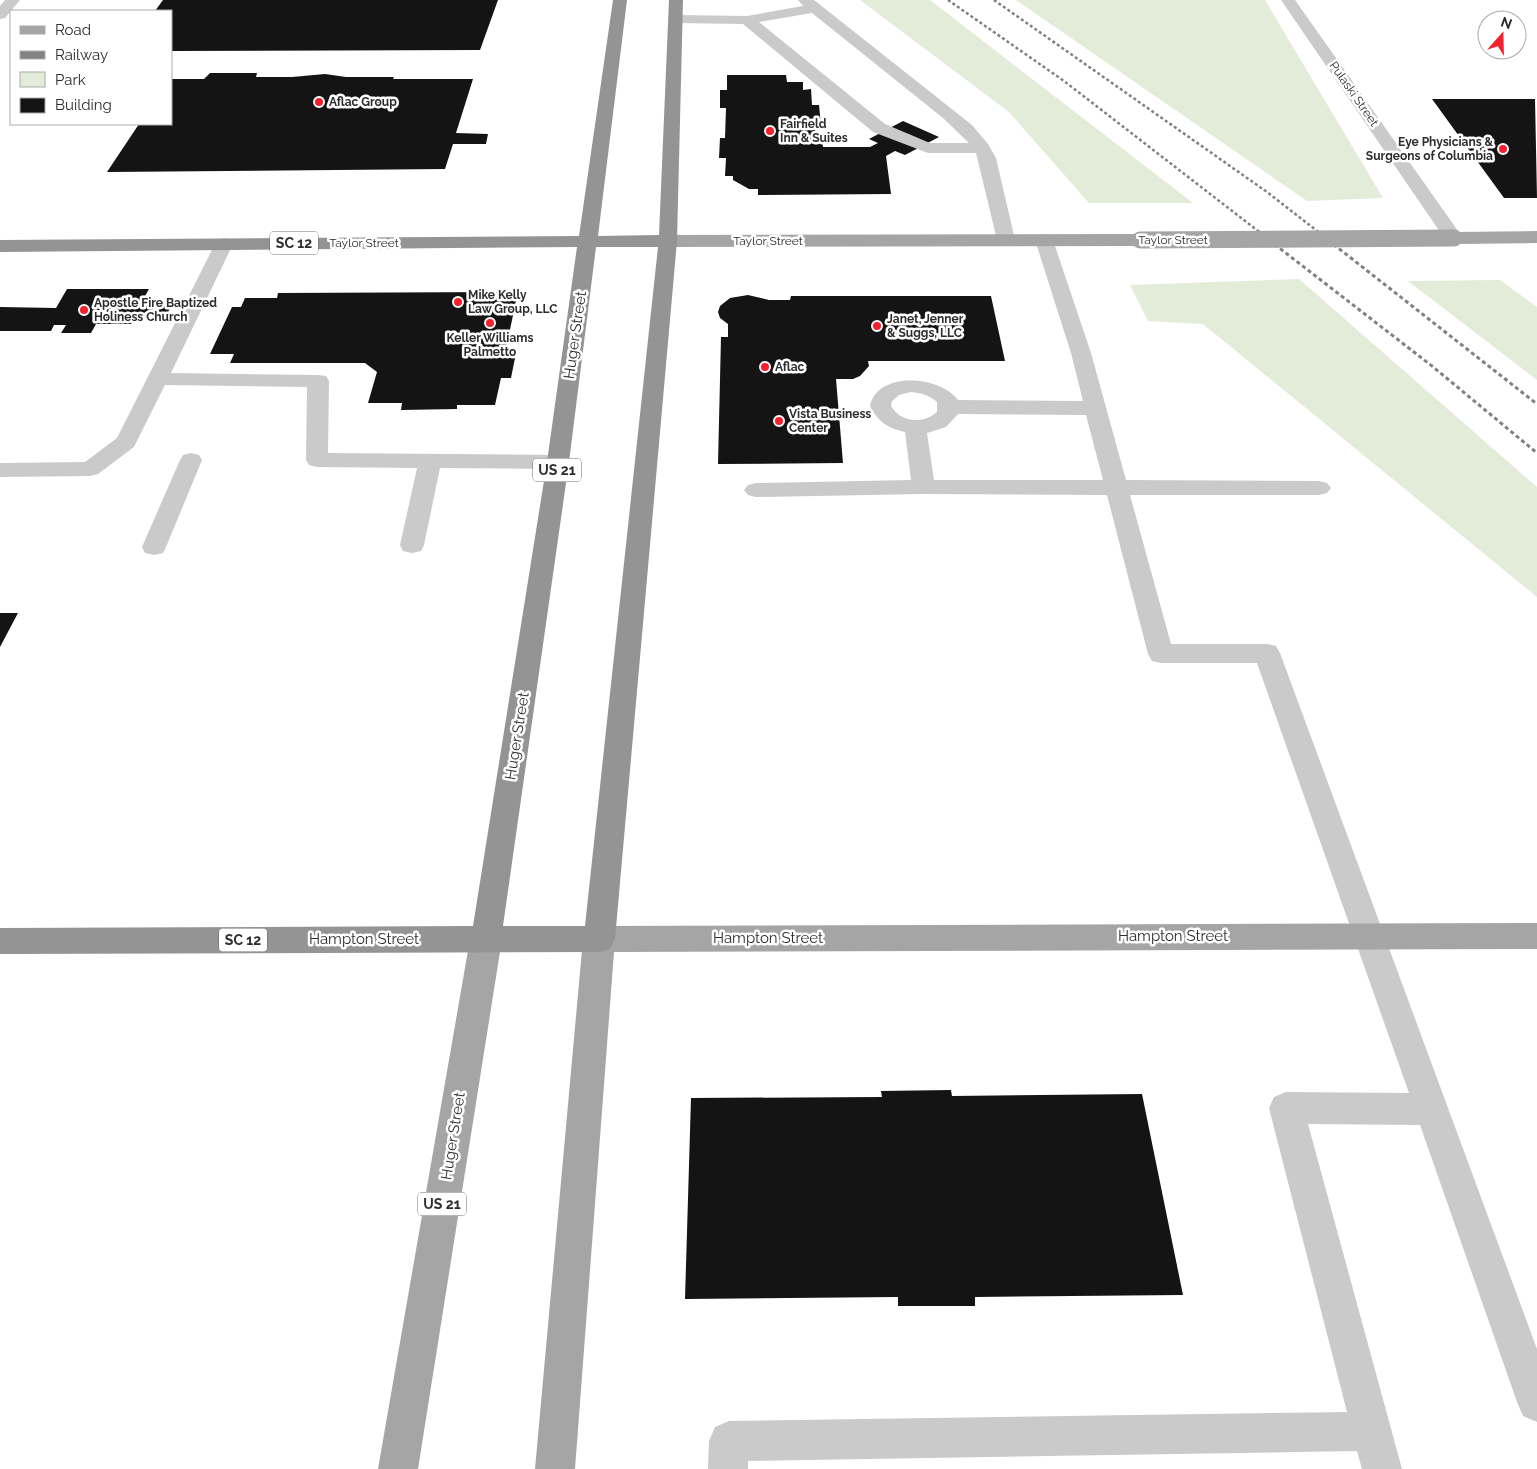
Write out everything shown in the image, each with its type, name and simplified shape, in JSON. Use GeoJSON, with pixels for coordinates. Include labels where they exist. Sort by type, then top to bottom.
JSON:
{"type":"FeatureCollection","features":[{"type":"Feature","properties":{"kind":"highway","name":"Huger Street"},"geometry":{"type":"LineString","coordinates":[[486,939],[558,462],[620,0]]}},
{"type":"Feature","properties":{"kind":"highway"},"geometry":{"type":"LineString","coordinates":[[599,939],[668,241],[676,9]]}},
{"type":"Feature","properties":{"kind":"highway"},"geometry":{"type":"LineString","coordinates":[[0,228],[94,245]]}},
{"type":"Feature","properties":{"kind":"highway","name":"Taylor Street"},"geometry":{"type":"LineString","coordinates":[[0,246],[668,241]]}},
{"type":"Feature","properties":{"kind":"highway","name":"Hampton Street"},"geometry":{"type":"LineString","coordinates":[[0,940],[599,939]]}},
{"type":"Feature","properties":{"kind":"main road","name":"Taylor Street"},"geometry":{"type":"LineString","coordinates":[[668,241],[1537,237]]}},
{"type":"Feature","properties":{"kind":"main road","name":"Hampton Street"},"geometry":{"type":"LineString","coordinates":[[599,939],[1537,936]]}},
{"type":"Feature","properties":{"kind":"main road","name":"Huger Street"},"geometry":{"type":"LineString","coordinates":[[398,1469],[486,939]]}},
{"type":"Feature","properties":{"kind":"main road"},"geometry":{"type":"LineString","coordinates":[[555,1469],[599,939]]}},
{"type":"Feature","properties":{"kind":"street"},"geometry":{"type":"LineString","coordinates":[[0,15],[13,0]]}},
{"type":"Feature","properties":{"kind":"street","name":"Pulaski Street"},"geometry":{"type":"LineString","coordinates":[[1288,0],[1454,238]]}},
{"type":"Feature","properties":{"kind":"street"},"geometry":{"type":"LineString","coordinates":[[676,9],[747,20],[810,4],[949,114],[982,148],[987,158],[1006,240]]}},
{"type":"Feature","properties":{"kind":"street"},"geometry":{"type":"LineString","coordinates":[[747,20],[879,128],[933,149],[982,148]]}},
{"type":"Feature","properties":{"kind":"street"},"geometry":{"type":"LineString","coordinates":[[1044,240],[1081,353],[1118,486],[1161,654],[1267,653],[1537,1402]]}},
{"type":"Feature","properties":{"kind":"street"},"geometry":{"type":"LineString","coordinates":[[0,470],[90,469],[126,442],[159,379],[224,244]]}},
{"type":"Feature","properties":{"kind":"street"},"geometry":{"type":"LineString","coordinates":[[159,379],[318,381],[317,460],[558,462]]}},
{"type":"Feature","properties":{"kind":"street"},"geometry":{"type":"LineString","coordinates":[[906,387],[922,387],[940,394],[946,400],[949,407],[948,413],[943,419],[936,423],[915,427],[903,426],[885,416],[880,402],[891,390],[906,387]]}},
{"type":"Feature","properties":{"kind":"street"},"geometry":{"type":"LineString","coordinates":[[949,407],[1096,408]]}},
{"type":"Feature","properties":{"kind":"street"},"geometry":{"type":"LineString","coordinates":[[915,427],[923,487]]}},
{"type":"Feature","properties":{"kind":"street"},"geometry":{"type":"LineString","coordinates":[[154,547],[191,460]]}},
{"type":"Feature","properties":{"kind":"street"},"geometry":{"type":"LineString","coordinates":[[412,545],[430,461]]}},
{"type":"Feature","properties":{"kind":"street"},"geometry":{"type":"LineString","coordinates":[[756,490],[1118,486],[1319,488]]}},
{"type":"Feature","properties":{"kind":"street"},"geometry":{"type":"LineString","coordinates":[[1382,1469],[1286,1108],[1432,1108]]}},
{"type":"Feature","properties":{"kind":"street"},"geometry":{"type":"LineString","coordinates":[[728,1469],[729,1441],[1372,1431]]}},
{"type":"Feature","properties":{"kind":"green space"},"geometry":{"type":"Polygon","coordinates":[[[860,0],[930,0],[1193,203],[1089,203],[1009,112],[860,0]]]}},
{"type":"Feature","properties":{"kind":"green space"},"geometry":{"type":"Polygon","coordinates":[[[1016,0],[1265,0],[1383,198],[1307,201],[1016,0]]]}},
{"type":"Feature","properties":{"kind":"green space"},"geometry":{"type":"Polygon","coordinates":[[[1299,279],[1537,487],[1537,597],[1203,324],[1148,321],[1130,285],[1299,279]]]}},
{"type":"Feature","properties":{"kind":"green space"},"geometry":{"type":"Polygon","coordinates":[[[1500,280],[1537,307],[1537,380],[1408,281],[1500,280]]]}},
{"type":"Feature","properties":{"kind":"building"},"geometry":{"type":"Polygon","coordinates":[[[163,0],[498,0],[480,50],[172,51],[172,10],[156,10],[163,0]]]}},
{"type":"Feature","properties":{"kind":"building","name":"Aflac Group"},"geometry":{"type":"Polygon","coordinates":[[[210,73],[257,73],[256,77],[292,77],[325,74],[346,77],[394,77],[393,79],[473,79],[456,133],[488,134],[486,144],[453,144],[445,169],[107,172],[138,125],[172,125],[172,79],[204,79],[210,73]]]}},
{"type":"Feature","properties":{"kind":"building","name":"Fairfield Inn & Suites"},"geometry":{"type":"Polygon","coordinates":[[[727,75],[786,75],[787,82],[803,82],[803,90],[811,89],[812,105],[819,105],[821,125],[815,125],[816,138],[822,138],[823,147],[870,147],[878,143],[869,139],[903,121],[939,137],[905,155],[895,151],[886,156],[891,194],[758,195],[758,189],[749,189],[733,180],[733,176],[725,176],[726,158],[719,158],[720,138],[725,138],[726,108],[720,108],[720,90],[727,90],[727,75]]]}},
{"type":"Feature","properties":{"kind":"building","name":"Eye Physicians & Surgeons of Columbia"},"geometry":{"type":"Polygon","coordinates":[[[1432,99],[1535,99],[1537,198],[1504,198],[1432,99]]]}},
{"type":"Feature","properties":{"kind":"building","name":"Apostle Fire Baptized Holiness Church"},"geometry":{"type":"Polygon","coordinates":[[[67,289],[149,289],[144,298],[156,298],[154,301],[174,301],[168,312],[145,312],[143,315],[135,316],[131,324],[96,324],[91,333],[61,333],[66,325],[54,325],[51,331],[0,331],[0,307],[56,308],[67,289]]]}},
{"type":"Feature","properties":{"kind":"building"},"geometry":{"type":"Polygon","coordinates":[[[502,292],[516,301],[504,358],[515,358],[511,378],[501,378],[495,405],[457,405],[457,409],[401,410],[402,403],[368,403],[377,372],[365,363],[230,363],[234,354],[210,354],[232,307],[241,307],[245,298],[277,298],[278,293],[502,292]]]}},
{"type":"Feature","properties":{"kind":"building","name":"Vista Business Center"},"geometry":{"type":"Polygon","coordinates":[[[748,295],[769,300],[790,300],[791,296],[991,296],[1005,361],[868,361],[869,366],[860,376],[853,379],[836,379],[843,463],[718,464],[721,337],[728,337],[728,324],[720,318],[718,312],[720,306],[730,298],[748,295]]]}},
{"type":"Feature","properties":{"kind":"building"},"geometry":{"type":"Polygon","coordinates":[[[0,613],[18,613],[0,647],[0,613]]]}},
{"type":"Feature","properties":{"kind":"building"},"geometry":{"type":"Polygon","coordinates":[[[951,1090],[952,1096],[1142,1094],[1183,1295],[975,1297],[975,1306],[898,1306],[898,1297],[685,1299],[691,1098],[882,1097],[881,1091],[951,1090]]]}},
{"type":"Feature","properties":{"kind":"railway"},"geometry":{"type":"LineString","coordinates":[[948,0],[1064,81],[1271,241]]}},
{"type":"Feature","properties":{"kind":"railway"},"geometry":{"type":"LineString","coordinates":[[994,0],[1267,192],[1330,241]]}},
{"type":"Feature","properties":{"kind":"railway"},"geometry":{"type":"LineString","coordinates":[[1269,240],[1432,366],[1537,453]]}},
{"type":"Feature","properties":{"kind":"railway"},"geometry":{"type":"LineString","coordinates":[[1328,240],[1537,404]]}},
{"type":"Feature","properties":{"kind":"place","name":"Aflac Group"},"geometry":{"type":"Point","coordinates":[319,102]}},
{"type":"Feature","properties":{"kind":"place","name":"Fairfield Inn & Suites"},"geometry":{"type":"Point","coordinates":[770,131]}},
{"type":"Feature","properties":{"kind":"place","name":"Eye Physicians & Surgeons of Columbia"},"geometry":{"type":"Point","coordinates":[1503,149]}},
{"type":"Feature","properties":{"kind":"place","name":"Mike Kelly Law Group, LLC"},"geometry":{"type":"Point","coordinates":[458,302]}},
{"type":"Feature","properties":{"kind":"place","name":"Apostle Fire Baptized Holiness Church"},"geometry":{"type":"Point","coordinates":[84,310]}},
{"type":"Feature","properties":{"kind":"place","name":"Keller Williams Palmetto"},"geometry":{"type":"Point","coordinates":[490,323]}},
{"type":"Feature","properties":{"kind":"place","name":"Janet, Jenner & Suggs, LLC"},"geometry":{"type":"Point","coordinates":[877,326]}},
{"type":"Feature","properties":{"kind":"place","name":"Aflac"},"geometry":{"type":"Point","coordinates":[765,367]}},
{"type":"Feature","properties":{"kind":"place","name":"Vista Business Center"},"geometry":{"type":"Point","coordinates":[779,421]}}]}
